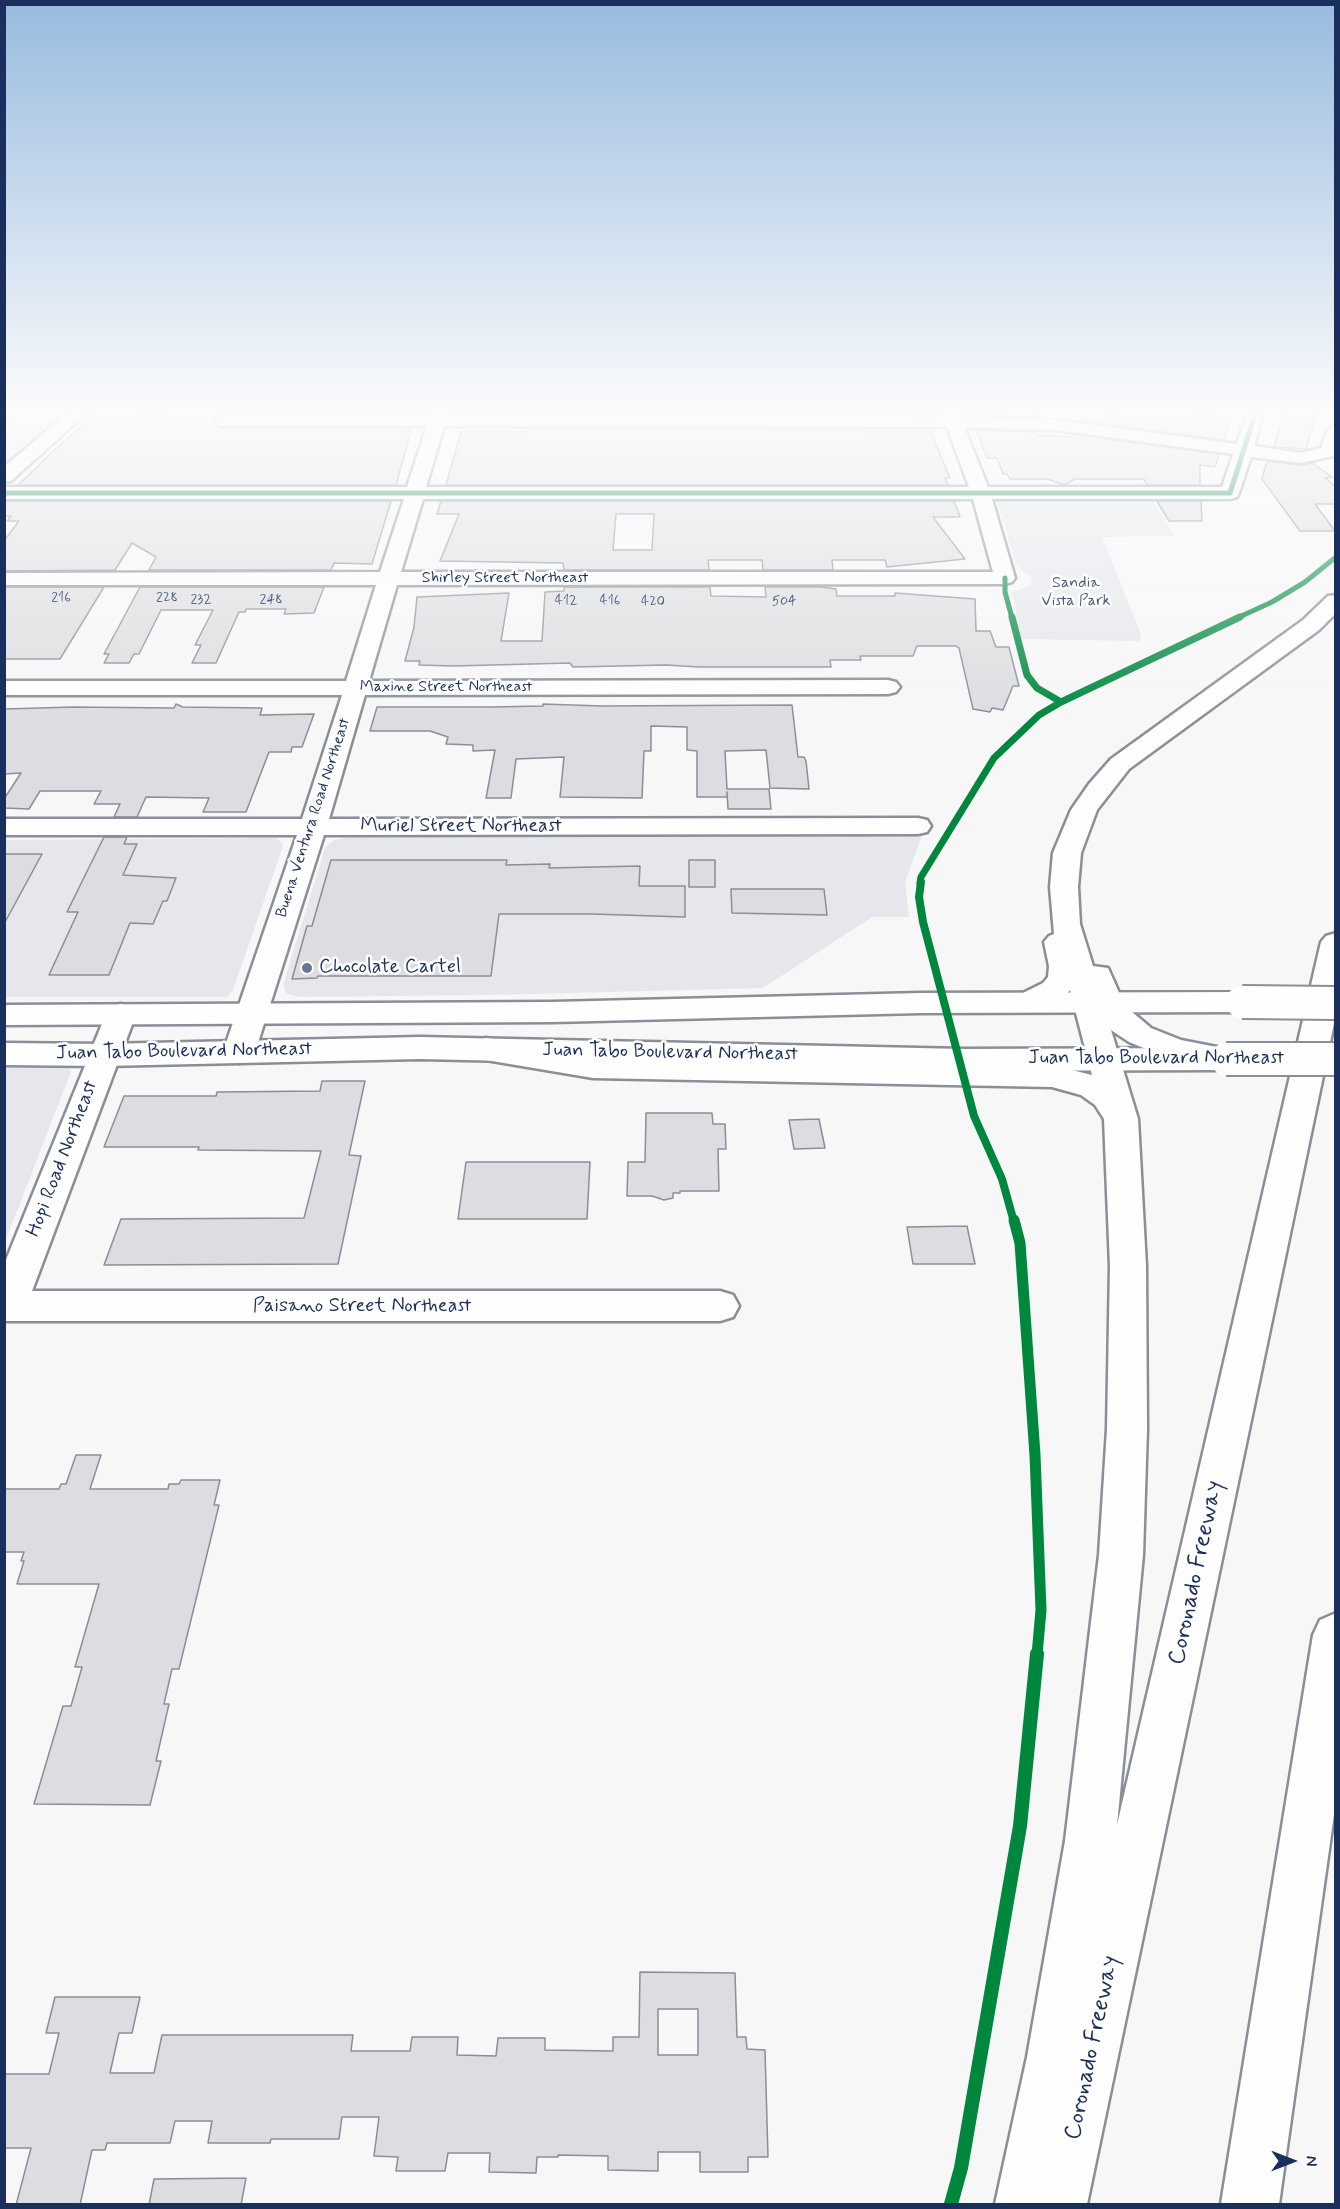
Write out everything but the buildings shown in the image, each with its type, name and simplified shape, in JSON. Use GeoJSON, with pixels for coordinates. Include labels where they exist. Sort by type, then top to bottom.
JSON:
{"type":"FeatureCollection","features":[{"type":"Feature","properties":{"kind":"main road","name":"Buena Ventura Road Northeast"},"geometry":{"type":"LineString","coordinates":[[239,1052],[313,827],[408,514]]}},
{"type":"Feature","properties":{"kind":"main road","name":"Shirley Street Northeast"},"geometry":{"type":"LineString","coordinates":[[4,579],[1005,578],[987,514]]}},
{"type":"Feature","properties":{"kind":"main road"},"geometry":{"type":"LineString","coordinates":[[1030,1002],[1054,990],[1064,973],[1052,899],[1054,864],[1068,820],[1090,784],[1107,778],[1137,750],[1311,625],[1335,601]]}},
{"type":"Feature","properties":{"kind":"main road","name":"Maxine Street Northeast"},"geometry":{"type":"LineString","coordinates":[[4,688],[888,687]]}},
{"type":"Feature","properties":{"kind":"main road"},"geometry":{"type":"LineString","coordinates":[[1024,2205],[1054,2057],[1084,1875],[1106,1713],[1116,1608],[1129,1375],[1128,1266],[1121,1119],[1104,1059],[1098,1003],[1080,890],[1087,845],[1097,819],[1114,792],[1113,785],[1107,778]]}},
{"type":"Feature","properties":{"kind":"main road","name":"Muriel Street Northeast"},"geometry":{"type":"LineString","coordinates":[[4,827],[918,826]]}},
{"type":"Feature","properties":{"kind":"main road","name":"Coronado Freeway"},"geometry":{"type":"LineString","coordinates":[[1058,2205],[1335,942]]}},
{"type":"Feature","properties":{"kind":"main road","name":"Juan Tabo Boulevard Northeast"},"geometry":{"type":"LineString","coordinates":[[4,1015],[553,1012],[902,1003],[1335,1003]]}},
{"type":"Feature","properties":{"kind":"main road"},"geometry":{"type":"LineString","coordinates":[[1098,1003],[1151,1041],[1187,1053],[1226,1059]]}},
{"type":"Feature","properties":{"kind":"main road","name":"Hopi Road Northeast"},"geometry":{"type":"LineString","coordinates":[[6,1306],[122,1014]]}},
{"type":"Feature","properties":{"kind":"main road"},"geometry":{"type":"LineString","coordinates":[[486,1049],[593,1067],[1052,1076],[1074,1080],[1093,1087],[1107,1097],[1121,1119]]}},
{"type":"Feature","properties":{"kind":"main road","name":"Juan Tabo Boulevard Northeast"},"geometry":{"type":"LineString","coordinates":[[4,1054],[104,1055],[486,1049],[964,1060],[1335,1059]]}},
{"type":"Feature","properties":{"kind":"main road","name":"Paisano Street Northeast"},"geometry":{"type":"LineString","coordinates":[[6,1306],[720,1306]]}},
{"type":"Feature","properties":{"kind":"main road"},"geometry":{"type":"LineString","coordinates":[[1250,2205],[1335,1635]]}},
{"type":"Feature","properties":{"kind":"shaded area"},"geometry":{"type":"Polygon","coordinates":[[[922,836],[905,882],[909,917],[872,917],[763,988],[300,997],[287,994],[283,985],[325,848],[334,840],[349,837],[922,836]]]}},
{"type":"Feature","properties":{"kind":"shaded area"},"geometry":{"type":"Polygon","coordinates":[[[276,838],[283,846],[233,990],[227,997],[5,997],[4,840],[276,838]]]}},
{"type":"Feature","properties":{"kind":"shaded area"},"geometry":{"type":"Polygon","coordinates":[[[5,1066],[68,1066],[71,1072],[5,1242],[5,1066]]]}},
{"type":"Feature","properties":{"kind":"green space","name":"Sandia Vista Park"},"geometry":{"type":"Polygon","coordinates":[[[1001,514],[1161,514],[1174,536],[1102,537],[1139,629],[1141,637],[1139,641],[1021,639],[1012,592],[1030,586],[1032,578],[1016,565],[1001,514]]]}},
{"type":"Feature","properties":{"kind":"cycle path"},"geometry":{"type":"LineString","coordinates":[[951,2204],[961,2168],[1020,1826],[1032,1722],[1041,1610],[1035,1455],[1020,1243],[1002,1179],[974,1116],[923,922],[919,897],[921,877],[994,758],[1039,715],[1061,702],[1272,602],[1305,582],[1336,557]]}},
{"type":"Feature","properties":{"kind":"cycle path"},"geometry":{"type":"LineString","coordinates":[[1005,578],[1005,592],[1027,675],[1037,688],[1061,702]]}},
{"type":"Feature","properties":{"kind":"place","name":"Chocolate Cartel"},"geometry":{"type":"Point","coordinates":[307,968]}}]}
